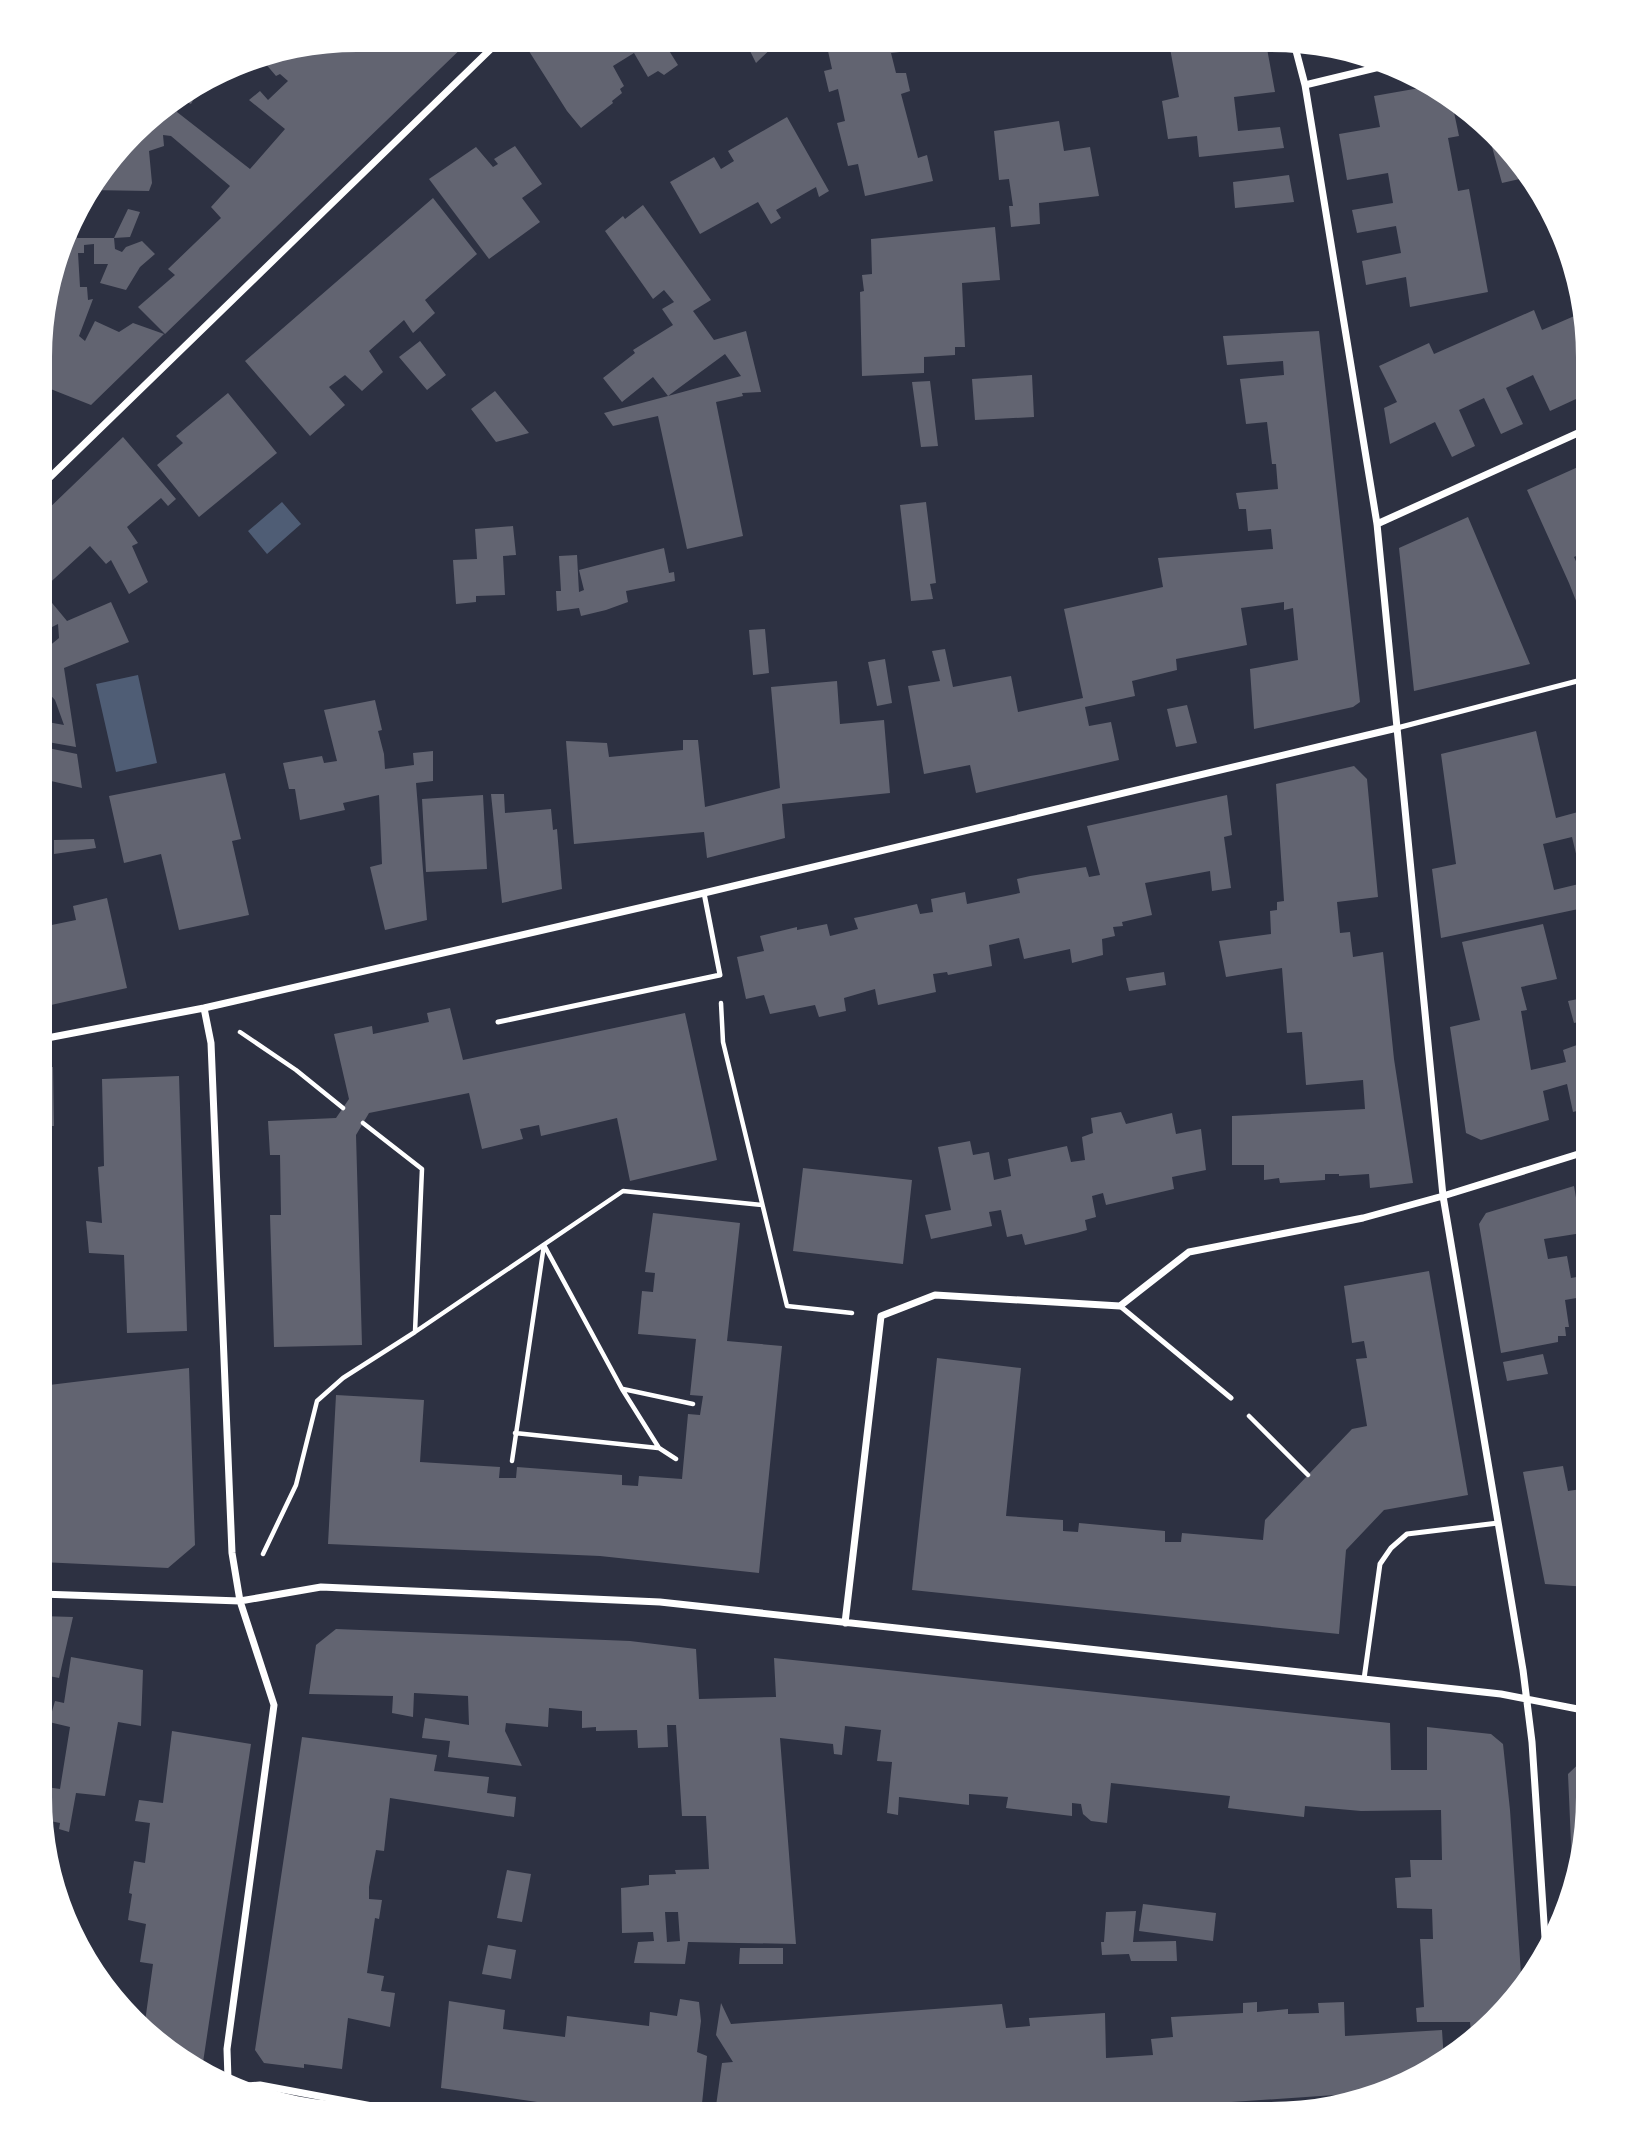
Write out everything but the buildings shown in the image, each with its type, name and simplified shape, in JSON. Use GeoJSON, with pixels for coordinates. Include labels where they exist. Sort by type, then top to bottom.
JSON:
{"type":"FeatureCollection","features":[{"type":"Feature","properties":{"kind":"street"},"geometry":{"type":"LineString","coordinates":[[52,475],[488,52]]}},
{"type":"Feature","properties":{"kind":"street"},"geometry":{"type":"LineString","coordinates":[[1297,54],[1305,85],[1377,524],[1443,1196],[1527,1699],[1545,1934]]}},
{"type":"Feature","properties":{"kind":"street"},"geometry":{"type":"LineString","coordinates":[[1305,85],[1370,69]]}},
{"type":"Feature","properties":{"kind":"street"},"geometry":{"type":"LineString","coordinates":[[1377,524],[1576,434]]}},
{"type":"Feature","properties":{"kind":"street"},"geometry":{"type":"LineString","coordinates":[[52,1037],[204,1008],[704,893],[1397,728]]}},
{"type":"Feature","properties":{"kind":"street"},"geometry":{"type":"LineString","coordinates":[[204,1008],[211,1043],[232,1553],[240,1601],[274,1705],[227,2049],[228,2073]]}},
{"type":"Feature","properties":{"kind":"street"},"geometry":{"type":"LineString","coordinates":[[845,1623],[881,1316],[935,1295],[1120,1306],[1189,1252],[1363,1218],[1576,1155]]}},
{"type":"Feature","properties":{"kind":"street"},"geometry":{"type":"LineString","coordinates":[[52,1594],[240,1601],[321,1587],[660,1602],[1364,1679],[1527,1699],[1576,1709]]}},
{"type":"Feature","properties":{"kind":"street"},"geometry":{"type":"LineString","coordinates":[[257,2085],[351,2102]]}},
{"type":"Feature","properties":{"kind":"lane"},"geometry":{"type":"LineString","coordinates":[[1397,728],[1576,681]]}},
{"type":"Feature","properties":{"kind":"lane"},"geometry":{"type":"LineString","coordinates":[[498,1022],[720,975],[704,893]]}},
{"type":"Feature","properties":{"kind":"lane"},"geometry":{"type":"LineString","coordinates":[[1120,1306],[1231,1398]]}},
{"type":"Feature","properties":{"kind":"lane"},"geometry":{"type":"LineString","coordinates":[[1364,1679],[1380,1564],[1391,1548],[1407,1534],[1498,1522]]}},
{"type":"Feature","properties":{"kind":"path"},"geometry":{"type":"LineString","coordinates":[[720,975],[723,1042],[787,1306],[881,1316]]}},
{"type":"Feature","properties":{"kind":"path"},"geometry":{"type":"LineString","coordinates":[[251,1040],[343,1108]]}},
{"type":"Feature","properties":{"kind":"path"},"geometry":{"type":"LineString","coordinates":[[363,1123],[422,1169],[415,1332]]}},
{"type":"Feature","properties":{"kind":"path"},"geometry":{"type":"LineString","coordinates":[[262,1555],[296,1485],[317,1401],[343,1378],[623,1191],[762,1205]]}},
{"type":"Feature","properties":{"kind":"path"},"geometry":{"type":"LineString","coordinates":[[544,1245],[622,1389],[659,1448],[676,1459]]}},
{"type":"Feature","properties":{"kind":"path"},"geometry":{"type":"LineString","coordinates":[[512,1461],[544,1245]]}},
{"type":"Feature","properties":{"kind":"path"},"geometry":{"type":"LineString","coordinates":[[622,1389],[693,1404]]}},
{"type":"Feature","properties":{"kind":"path"},"geometry":{"type":"LineString","coordinates":[[1231,1398],[1307,1475]]}},
{"type":"Feature","properties":{"kind":"path"},"geometry":{"type":"LineString","coordinates":[[515,1433],[659,1448]]}},
{"type":"Feature","properties":{"kind":"water"},"geometry":{"type":"Polygon","coordinates":[[[282,502],[301,524],[267,554],[248,531],[282,502]]]}},
{"type":"Feature","properties":{"kind":"water"},"geometry":{"type":"Polygon","coordinates":[[[138,675],[157,763],[116,772],[96,684],[138,675]]]}}]}
